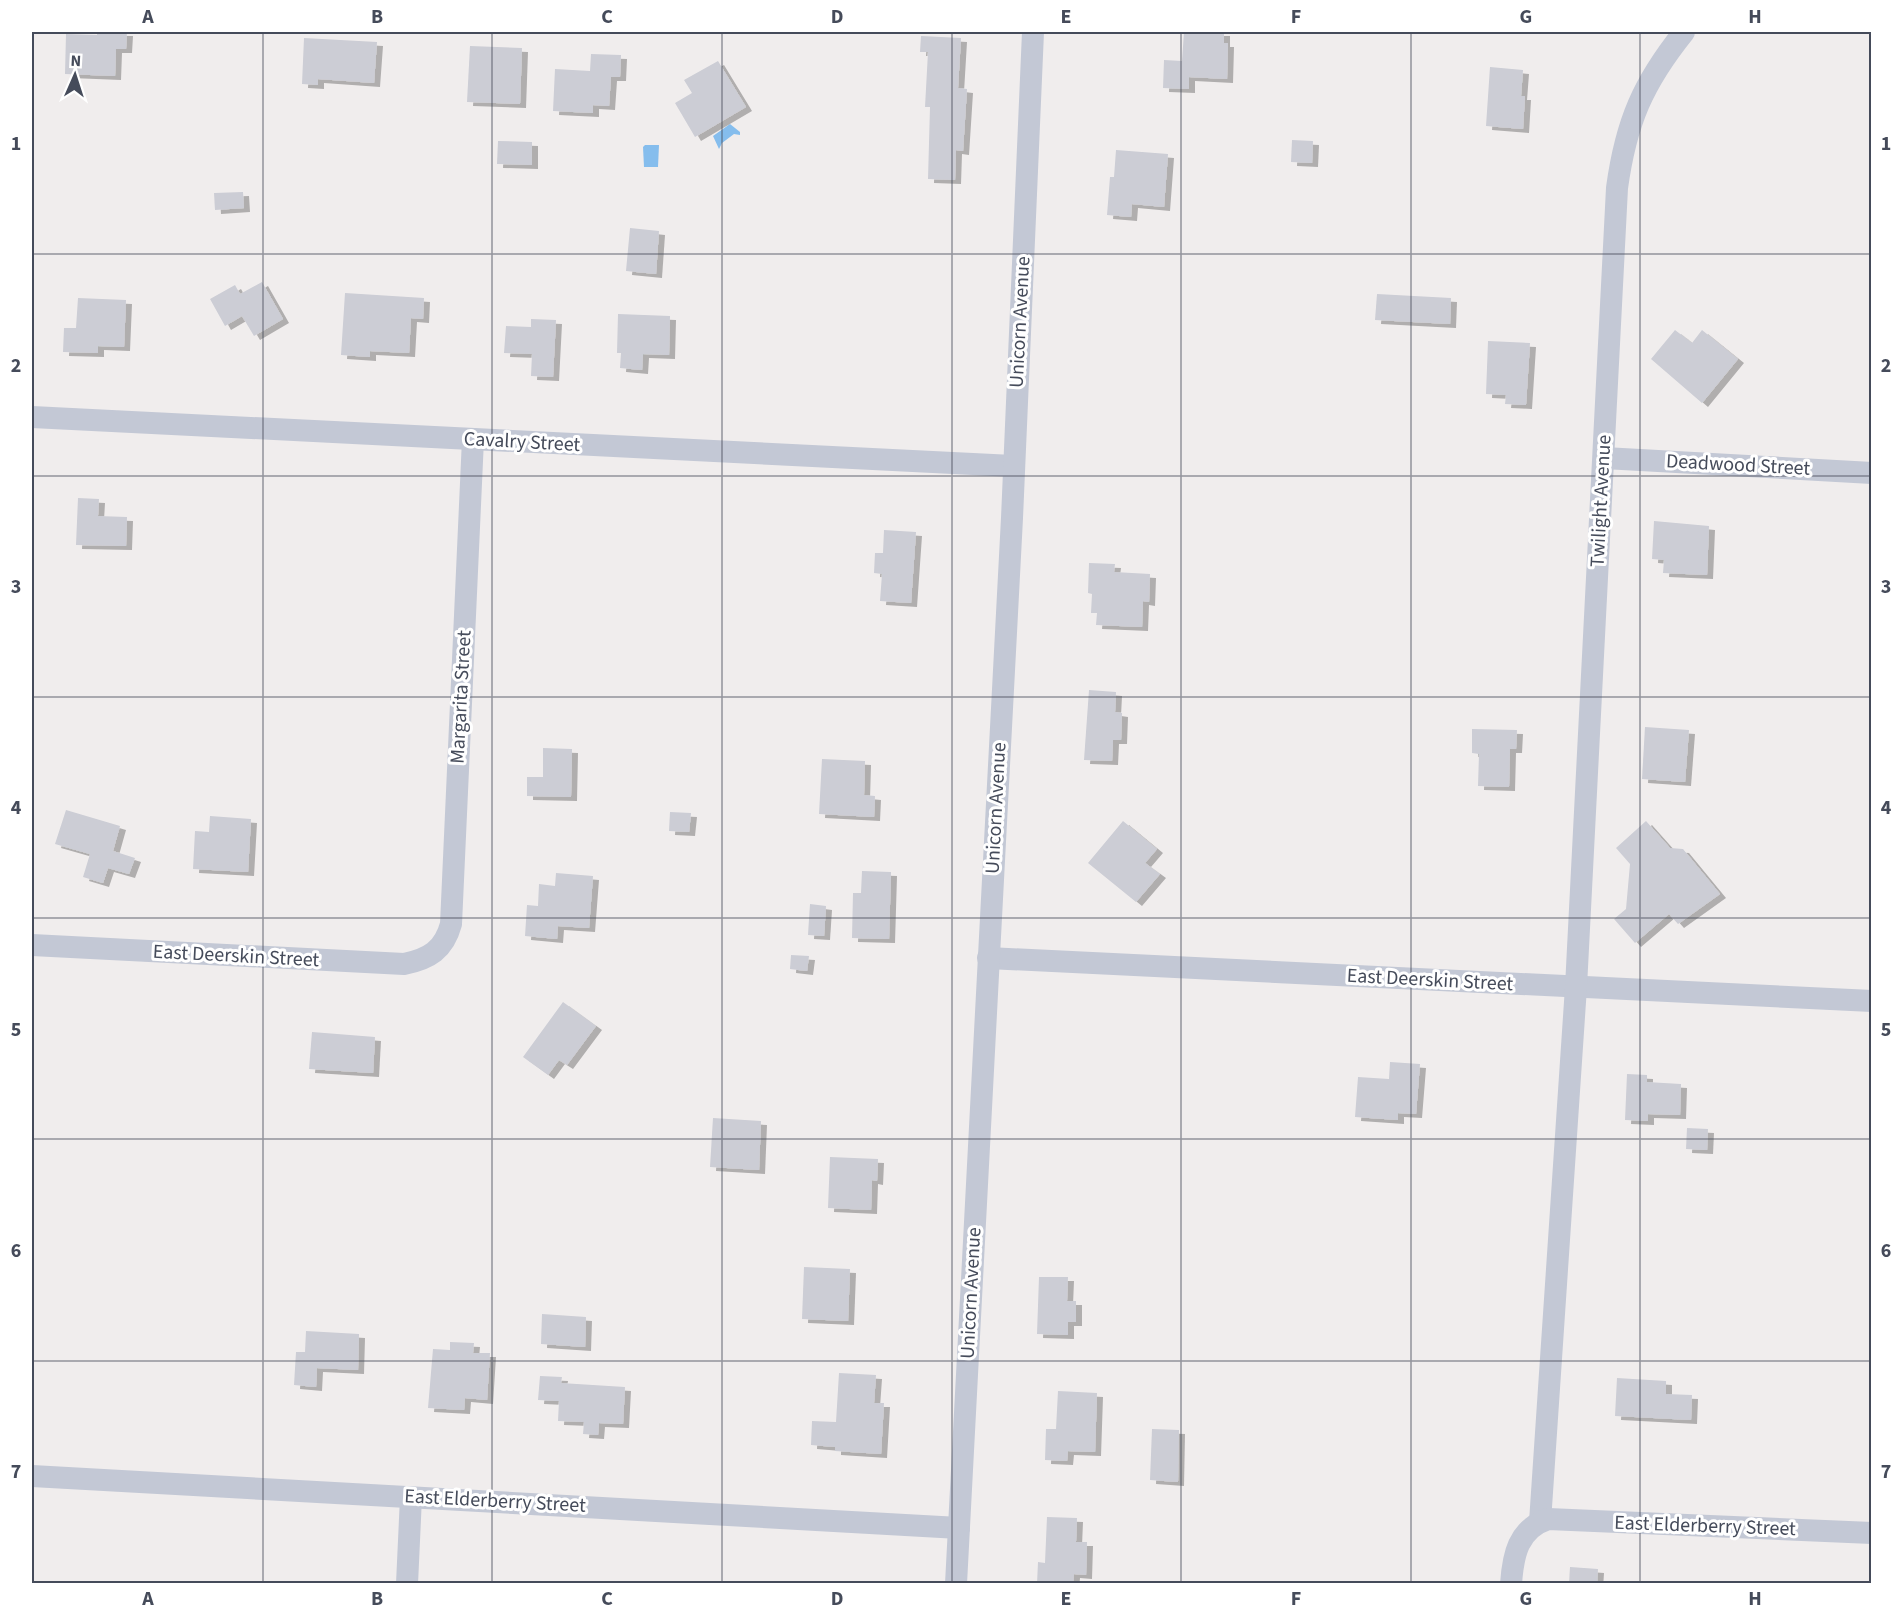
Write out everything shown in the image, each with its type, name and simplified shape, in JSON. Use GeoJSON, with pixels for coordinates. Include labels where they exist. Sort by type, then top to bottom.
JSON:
{"type":"FeatureCollection","features":[{"type":"Feature","properties":{"kind":"street","name":"Unicorn Avenue"},"geometry":{"type":"LineString","coordinates":[[956,1584],[1033,32]]}},
{"type":"Feature","properties":{"kind":"street","name":"Twilight Avenue"},"geometry":{"type":"LineString","coordinates":[[1540,1522],[1576,987],[1617,188],[1623,146],[1637,103],[1664,57],[1684,32]]}},
{"type":"Feature","properties":{"kind":"street","name":"Cavalry Street"},"geometry":{"type":"LineString","coordinates":[[32,417],[1013,466]]}},
{"type":"Feature","properties":{"kind":"street","name":"Margarita Street"},"geometry":{"type":"LineString","coordinates":[[437,952],[447,938],[451,924],[473,439]]}},
{"type":"Feature","properties":{"kind":"street","name":"Deadwood Street"},"geometry":{"type":"LineString","coordinates":[[1604,458],[1872,473]]}},
{"type":"Feature","properties":{"kind":"street","name":"East Deerskin Street"},"geometry":{"type":"LineString","coordinates":[[32,945],[404,964],[422,961],[437,952]]}},
{"type":"Feature","properties":{"kind":"street","name":"East Deerskin Street"},"geometry":{"type":"LineString","coordinates":[[988,958],[1872,1001]]}},
{"type":"Feature","properties":{"kind":"street","name":"East Elderberry Street"},"geometry":{"type":"LineString","coordinates":[[32,1476],[959,1528]]}},
{"type":"Feature","properties":{"kind":"street"},"geometry":{"type":"LineString","coordinates":[[407,1584],[411,1497]]}},
{"type":"Feature","properties":{"kind":"street","name":"East Elderberry Street"},"geometry":{"type":"LineString","coordinates":[[1540,1522],[1548,1519],[1872,1533]]}},
{"type":"Feature","properties":{"kind":"street"},"geometry":{"type":"LineString","coordinates":[[1511,1584],[1512,1563],[1520,1539],[1540,1522]]}},
{"type":"Feature","properties":{"kind":"water"},"geometry":{"type":"Polygon","coordinates":[[[730,124],[740,132],[740,135],[734,134],[722,143],[719,149],[713,136],[730,124]]]}},
{"type":"Feature","properties":{"kind":"water"},"geometry":{"type":"Polygon","coordinates":[[[659,145],[658,167],[644,167],[643,147],[659,145]]]}},
{"type":"Feature","properties":{"kind":"building"},"geometry":{"type":"Polygon","coordinates":[[[97,32],[127,32],[126,49],[116,49],[115,76],[65,74],[66,34],[97,35],[97,32]]]}},
{"type":"Feature","properties":{"kind":"building"},"geometry":{"type":"Polygon","coordinates":[[[1184,32],[1224,32],[1224,43],[1228,43],[1227,79],[1189,77],[1189,89],[1163,88],[1164,60],[1182,61],[1184,32]]]}},
{"type":"Feature","properties":{"kind":"building"},"geometry":{"type":"Polygon","coordinates":[[[921,36],[961,38],[958,88],[967,89],[963,151],[956,150],[955,180],[928,179],[930,107],[925,107],[928,52],[920,52],[921,36]]]}},
{"type":"Feature","properties":{"kind":"building"},"geometry":{"type":"Polygon","coordinates":[[[304,38],[377,42],[374,83],[318,79],[318,85],[302,84],[304,38]]]}},
{"type":"Feature","properties":{"kind":"building"},"geometry":{"type":"Polygon","coordinates":[[[470,46],[522,48],[520,104],[467,102],[470,46]]]}},
{"type":"Feature","properties":{"kind":"building"},"geometry":{"type":"Polygon","coordinates":[[[591,54],[621,55],[620,77],[611,77],[609,106],[593,105],[593,113],[553,111],[555,69],[590,71],[591,54]]]}},
{"type":"Feature","properties":{"kind":"building"},"geometry":{"type":"Polygon","coordinates":[[[718,61],[746,107],[695,137],[675,103],[692,93],[684,80],[718,61]]]}},
{"type":"Feature","properties":{"kind":"building"},"geometry":{"type":"Polygon","coordinates":[[[1490,67],[1523,70],[1521,96],[1525,96],[1523,129],[1486,126],[1490,67]]]}},
{"type":"Feature","properties":{"kind":"building"},"geometry":{"type":"Polygon","coordinates":[[[1292,140],[1313,141],[1312,163],[1291,162],[1292,140]]]}},
{"type":"Feature","properties":{"kind":"building"},"geometry":{"type":"Polygon","coordinates":[[[498,141],[532,142],[532,165],[497,164],[498,141]]]}},
{"type":"Feature","properties":{"kind":"building"},"geometry":{"type":"Polygon","coordinates":[[[1116,150],[1168,154],[1164,207],[1132,204],[1131,217],[1107,215],[1110,177],[1114,177],[1116,150]]]}},
{"type":"Feature","properties":{"kind":"building"},"geometry":{"type":"Polygon","coordinates":[[[243,192],[244,208],[215,210],[214,193],[243,192]]]}},
{"type":"Feature","properties":{"kind":"building"},"geometry":{"type":"Polygon","coordinates":[[[630,228],[659,231],[656,274],[626,271],[630,228]]]}},
{"type":"Feature","properties":{"kind":"building"},"geometry":{"type":"Polygon","coordinates":[[[262,282],[283,319],[254,336],[242,316],[225,326],[210,299],[235,285],[240,294],[262,282]]]}},
{"type":"Feature","properties":{"kind":"building"},"geometry":{"type":"Polygon","coordinates":[[[345,293],[424,298],[423,319],[411,318],[409,353],[370,351],[370,357],[341,355],[345,293]]]}},
{"type":"Feature","properties":{"kind":"building"},"geometry":{"type":"Polygon","coordinates":[[[1377,294],[1451,298],[1450,324],[1375,320],[1377,294]]]}},
{"type":"Feature","properties":{"kind":"building"},"geometry":{"type":"Polygon","coordinates":[[[78,298],[126,300],[124,347],[98,346],[98,353],[63,352],[64,328],[76,328],[78,298]]]}},
{"type":"Feature","properties":{"kind":"building"},"geometry":{"type":"Polygon","coordinates":[[[618,314],[670,316],[669,355],[643,354],[642,370],[620,368],[621,353],[617,353],[618,314]]]}},
{"type":"Feature","properties":{"kind":"building"},"geometry":{"type":"Polygon","coordinates":[[[531,319],[556,320],[553,377],[531,376],[532,354],[504,353],[506,326],[531,327],[531,319]]]}},
{"type":"Feature","properties":{"kind":"building"},"geometry":{"type":"Polygon","coordinates":[[[1675,330],[1692,343],[1702,330],[1738,359],[1702,403],[1651,359],[1675,330]]]}},
{"type":"Feature","properties":{"kind":"building"},"geometry":{"type":"Polygon","coordinates":[[[1488,341],[1530,343],[1526,405],[1505,404],[1506,395],[1486,394],[1488,341]]]}},
{"type":"Feature","properties":{"kind":"building"},"geometry":{"type":"Polygon","coordinates":[[[78,498],[99,499],[98,516],[127,517],[126,546],[76,545],[78,498]]]}},
{"type":"Feature","properties":{"kind":"building"},"geometry":{"type":"Polygon","coordinates":[[[1654,521],[1709,526],[1707,575],[1663,573],[1664,560],[1652,559],[1654,521]]]}},
{"type":"Feature","properties":{"kind":"building"},"geometry":{"type":"Polygon","coordinates":[[[884,530],[916,532],[911,603],[880,601],[882,574],[874,573],[875,553],[883,553],[884,530]]]}},
{"type":"Feature","properties":{"kind":"building"},"geometry":{"type":"Polygon","coordinates":[[[1089,563],[1115,564],[1114,572],[1150,574],[1149,602],[1143,601],[1142,627],[1096,625],[1097,613],[1091,613],[1092,594],[1088,593],[1089,563]]]}},
{"type":"Feature","properties":{"kind":"building"},"geometry":{"type":"Polygon","coordinates":[[[1089,690],[1116,692],[1115,712],[1122,713],[1121,740],[1113,740],[1112,761],[1084,760],[1089,690]]]}},
{"type":"Feature","properties":{"kind":"building"},"geometry":{"type":"Polygon","coordinates":[[[1645,727],[1689,730],[1685,782],[1642,779],[1645,727]]]}},
{"type":"Feature","properties":{"kind":"building"},"geometry":{"type":"Polygon","coordinates":[[[1472,729],[1517,730],[1516,749],[1510,749],[1509,787],[1478,786],[1479,754],[1472,753],[1472,729]]]}},
{"type":"Feature","properties":{"kind":"building"},"geometry":{"type":"Polygon","coordinates":[[[543,748],[572,749],[571,797],[527,796],[527,777],[543,777],[543,748]]]}},
{"type":"Feature","properties":{"kind":"building"},"geometry":{"type":"Polygon","coordinates":[[[822,759],[865,761],[864,795],[875,796],[874,817],[819,814],[822,759]]]}},
{"type":"Feature","properties":{"kind":"building"},"geometry":{"type":"Polygon","coordinates":[[[66,810],[120,826],[113,851],[135,858],[129,874],[108,868],[103,883],[83,877],[90,854],[55,844],[66,810]]]}},
{"type":"Feature","properties":{"kind":"building"},"geometry":{"type":"Polygon","coordinates":[[[670,812],[691,813],[689,832],[669,831],[670,812]]]}},
{"type":"Feature","properties":{"kind":"building"},"geometry":{"type":"Polygon","coordinates":[[[210,816],[251,819],[248,872],[193,869],[195,831],[209,832],[210,816]]]}},
{"type":"Feature","properties":{"kind":"building"},"geometry":{"type":"Polygon","coordinates":[[[1123,821],[1157,849],[1145,863],[1160,874],[1136,902],[1088,863],[1123,821]]]}},
{"type":"Feature","properties":{"kind":"building"},"geometry":{"type":"Polygon","coordinates":[[[1646,821],[1670,848],[1683,849],[1720,894],[1678,924],[1669,914],[1635,943],[1614,919],[1626,909],[1630,864],[1616,848],[1646,821]]]}},
{"type":"Feature","properties":{"kind":"building"},"geometry":{"type":"Polygon","coordinates":[[[862,871],[891,872],[889,939],[852,938],[853,893],[861,893],[862,871]]]}},
{"type":"Feature","properties":{"kind":"building"},"geometry":{"type":"Polygon","coordinates":[[[556,873],[593,876],[589,928],[558,926],[557,939],[525,936],[527,905],[538,906],[539,884],[555,886],[556,873]]]}},
{"type":"Feature","properties":{"kind":"building"},"geometry":{"type":"Polygon","coordinates":[[[810,904],[826,906],[824,936],[808,935],[810,904]]]}},
{"type":"Feature","properties":{"kind":"building"},"geometry":{"type":"Polygon","coordinates":[[[791,955],[809,956],[807,971],[790,969],[791,955]]]}},
{"type":"Feature","properties":{"kind":"building"},"geometry":{"type":"Polygon","coordinates":[[[563,1002],[596,1026],[567,1065],[559,1060],[548,1075],[523,1057],[563,1002]]]}},
{"type":"Feature","properties":{"kind":"building"},"geometry":{"type":"Polygon","coordinates":[[[312,1032],[375,1037],[373,1073],[309,1069],[312,1032]]]}},
{"type":"Feature","properties":{"kind":"building"},"geometry":{"type":"Polygon","coordinates":[[[1390,1062],[1420,1064],[1416,1114],[1398,1113],[1398,1120],[1355,1117],[1358,1077],[1389,1079],[1390,1062]]]}},
{"type":"Feature","properties":{"kind":"building"},"geometry":{"type":"Polygon","coordinates":[[[1627,1074],[1647,1075],[1647,1082],[1681,1084],[1680,1115],[1648,1114],[1648,1121],[1625,1120],[1627,1074]]]}},
{"type":"Feature","properties":{"kind":"building"},"geometry":{"type":"Polygon","coordinates":[[[713,1118],[761,1121],[759,1170],[710,1167],[713,1118]]]}},
{"type":"Feature","properties":{"kind":"building"},"geometry":{"type":"Polygon","coordinates":[[[1687,1128],[1708,1129],[1707,1150],[1686,1149],[1687,1128]]]}},
{"type":"Feature","properties":{"kind":"building"},"geometry":{"type":"Polygon","coordinates":[[[830,1157],[878,1159],[877,1181],[872,1180],[871,1210],[828,1208],[830,1157]]]}},
{"type":"Feature","properties":{"kind":"building"},"geometry":{"type":"Polygon","coordinates":[[[804,1267],[850,1269],[848,1321],[802,1319],[804,1267]]]}},
{"type":"Feature","properties":{"kind":"building"},"geometry":{"type":"Polygon","coordinates":[[[1039,1277],[1068,1277],[1067,1301],[1076,1301],[1076,1322],[1068,1322],[1068,1335],[1037,1334],[1039,1277]]]}},
{"type":"Feature","properties":{"kind":"building"},"geometry":{"type":"Polygon","coordinates":[[[542,1314],[586,1317],[585,1347],[541,1344],[542,1314]]]}},
{"type":"Feature","properties":{"kind":"building"},"geometry":{"type":"Polygon","coordinates":[[[306,1331],[359,1334],[358,1370],[317,1368],[316,1387],[294,1385],[296,1352],[305,1352],[306,1331]]]}},
{"type":"Feature","properties":{"kind":"building"},"geometry":{"type":"Polygon","coordinates":[[[450,1342],[474,1343],[473,1353],[490,1353],[487,1400],[465,1398],[464,1410],[428,1408],[433,1349],[450,1350],[450,1342]]]}},
{"type":"Feature","properties":{"kind":"building"},"geometry":{"type":"Polygon","coordinates":[[[839,1373],[876,1375],[874,1403],[884,1403],[881,1454],[835,1451],[835,1447],[811,1445],[812,1421],[836,1422],[839,1373]]]}},
{"type":"Feature","properties":{"kind":"building"},"geometry":{"type":"Polygon","coordinates":[[[540,1376],[562,1377],[561,1383],[625,1387],[623,1424],[599,1423],[598,1435],[583,1434],[584,1422],[558,1421],[559,1401],[538,1400],[540,1376]]]}},
{"type":"Feature","properties":{"kind":"building"},"geometry":{"type":"Polygon","coordinates":[[[1617,1378],[1666,1381],[1666,1394],[1692,1395],[1691,1420],[1615,1416],[1617,1378]]]}},
{"type":"Feature","properties":{"kind":"building"},"geometry":{"type":"Polygon","coordinates":[[[1058,1391],[1097,1393],[1095,1452],[1068,1451],[1067,1461],[1045,1460],[1046,1429],[1056,1429],[1058,1391]]]}},
{"type":"Feature","properties":{"kind":"building"},"geometry":{"type":"Polygon","coordinates":[[[1152,1429],[1179,1430],[1178,1482],[1150,1480],[1152,1429]]]}},
{"type":"Feature","properties":{"kind":"building"},"geometry":{"type":"Polygon","coordinates":[[[1047,1517],[1077,1518],[1076,1542],[1087,1542],[1086,1575],[1074,1574],[1073,1584],[1037,1584],[1038,1562],[1045,1563],[1047,1517]]]}},
{"type":"Feature","properties":{"kind":"building"},"geometry":{"type":"Polygon","coordinates":[[[1570,1567],[1598,1569],[1597,1584],[1569,1584],[1570,1567]]]}}]}
